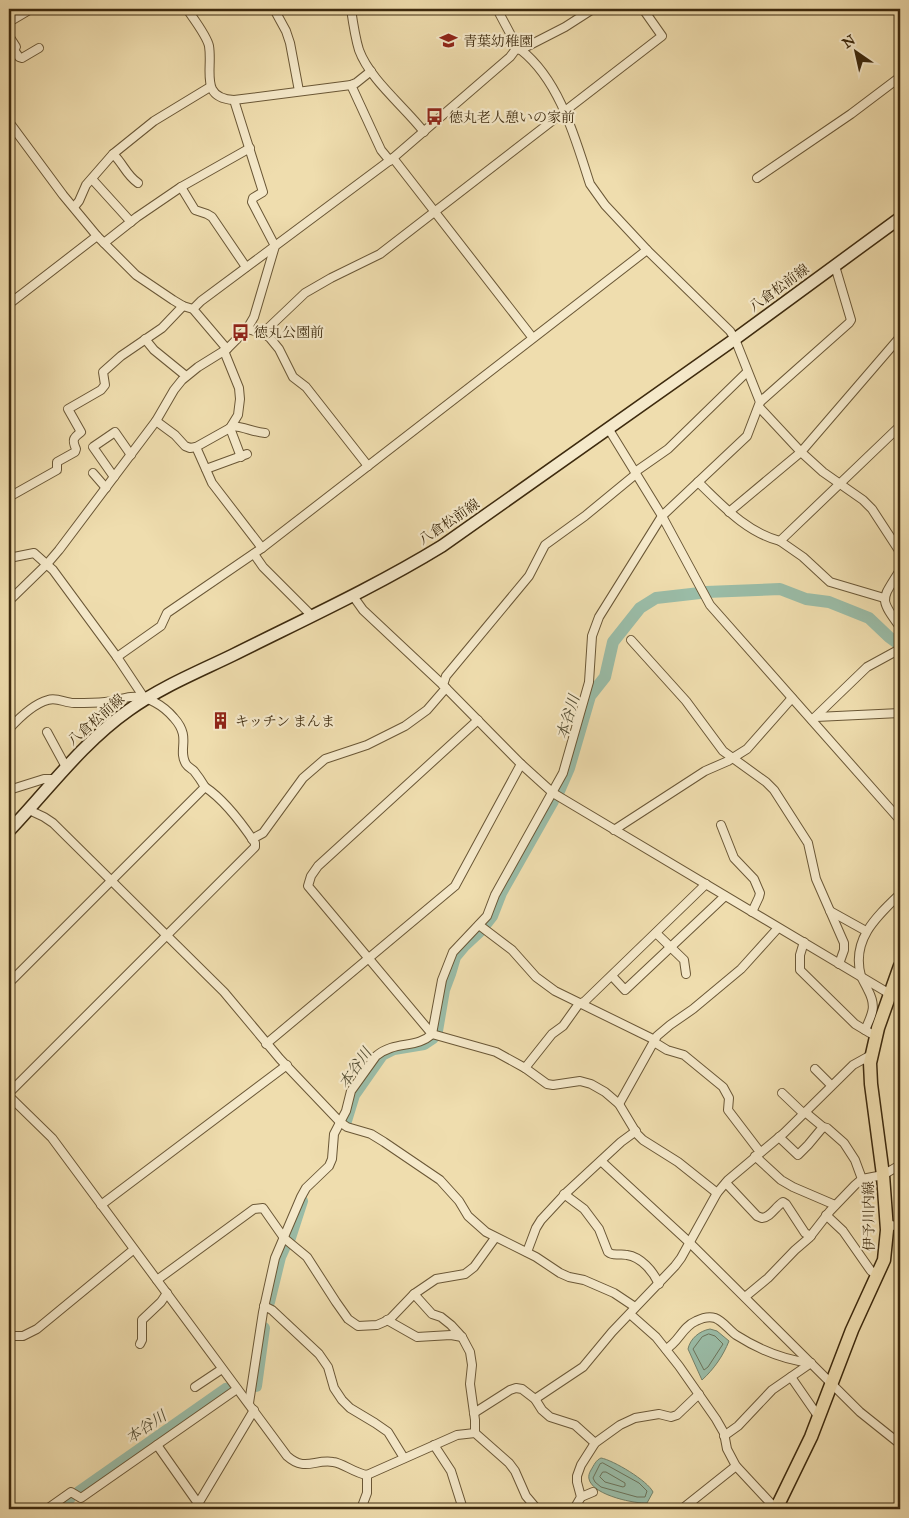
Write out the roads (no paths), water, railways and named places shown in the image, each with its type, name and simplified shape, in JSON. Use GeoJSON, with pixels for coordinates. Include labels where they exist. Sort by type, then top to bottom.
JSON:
{"type":"FeatureCollection","features":[{"type":"Feature","properties":{"kind":"main road","name":"八倉松前線"},"geometry":{"type":"LineString","coordinates":[[9,831],[66,767],[106,728],[145,699],[353,596],[412,564],[449,541],[735,339],[900,218]]}},
{"type":"Feature","properties":{"kind":"main road","name":"伊予川内線"},"geometry":{"type":"LineString","coordinates":[[776,1509],[799,1464],[852,1330],[884,1260],[886,1224],[883,1175],[871,1084],[870,1033],[895,997],[900,966]]}},
{"type":"Feature","properties":{"kind":"street"},"geometry":{"type":"LineString","coordinates":[[9,22],[31,9]]}},
{"type":"Feature","properties":{"kind":"street"},"geometry":{"type":"LineString","coordinates":[[187,9],[209,44],[210,87],[217,96],[234,100],[351,86],[371,71]]}},
{"type":"Feature","properties":{"kind":"street"},"geometry":{"type":"LineString","coordinates":[[274,9],[290,43],[299,91]]}},
{"type":"Feature","properties":{"kind":"street"},"geometry":{"type":"LineString","coordinates":[[351,9],[360,51],[371,71],[424,132]]}},
{"type":"Feature","properties":{"kind":"street"},"geometry":{"type":"LineString","coordinates":[[497,9],[518,49],[531,60],[559,100],[590,184],[597,195],[647,250],[730,331],[735,339],[759,405],[801,452],[872,509],[900,552]]}},
{"type":"Feature","properties":{"kind":"street"},"geometry":{"type":"LineString","coordinates":[[193,309],[201,301],[391,159],[518,49],[565,27],[594,9]]}},
{"type":"Feature","properties":{"kind":"street"},"geometry":{"type":"LineString","coordinates":[[263,333],[305,294],[330,278],[380,254],[662,36],[643,9]]}},
{"type":"Feature","properties":{"kind":"street"},"geometry":{"type":"LineString","coordinates":[[9,36],[16,47],[11,53],[22,58],[39,48]]}},
{"type":"Feature","properties":{"kind":"street"},"geometry":{"type":"LineString","coordinates":[[758,178],[851,114],[900,77]]}},
{"type":"Feature","properties":{"kind":"street"},"geometry":{"type":"LineString","coordinates":[[351,86],[381,150],[391,159],[436,212],[532,337]]}},
{"type":"Feature","properties":{"kind":"street"},"geometry":{"type":"LineString","coordinates":[[74,207],[92,179],[113,154],[154,121],[210,87]]}},
{"type":"Feature","properties":{"kind":"street"},"geometry":{"type":"LineString","coordinates":[[9,601],[47,564],[131,455],[156,421],[174,390],[186,376],[198,366],[226,350],[247,329],[254,317],[275,246],[252,202],[253,198],[263,192],[234,100]]}},
{"type":"Feature","properties":{"kind":"street"},"geometry":{"type":"LineString","coordinates":[[10,126],[97,236],[136,275],[183,306],[193,309],[226,350],[240,399],[238,415],[231,427],[196,447],[190,448],[185,446],[175,435],[156,421]]}},
{"type":"Feature","properties":{"kind":"street"},"geometry":{"type":"LineString","coordinates":[[104,243],[180,188],[250,148]]}},
{"type":"Feature","properties":{"kind":"street"},"geometry":{"type":"LineString","coordinates":[[113,154],[119,159],[127,174],[138,183]]}},
{"type":"Feature","properties":{"kind":"street"},"geometry":{"type":"LineString","coordinates":[[92,179],[131,222]]}},
{"type":"Feature","properties":{"kind":"street"},"geometry":{"type":"LineString","coordinates":[[180,188],[195,210],[212,217],[246,267]]}},
{"type":"Feature","properties":{"kind":"street"},"geometry":{"type":"LineString","coordinates":[[9,304],[97,236]]}},
{"type":"Feature","properties":{"kind":"street"},"geometry":{"type":"LineString","coordinates":[[117,657],[161,626],[167,613],[262,548],[532,337],[647,250]]}},
{"type":"Feature","properties":{"kind":"street"},"geometry":{"type":"LineString","coordinates":[[157,1445],[198,1507],[251,1407],[264,1306],[276,1258],[306,1188],[329,1166],[332,1159],[334,1134],[346,1111],[351,1091],[376,1056],[392,1046],[422,1041],[432,1034],[442,980],[448,963],[458,946],[486,916],[502,883],[553,793],[568,757],[590,682],[592,636],[595,626],[662,516],[747,436],[759,405],[849,324],[851,320],[835,266]]}},
{"type":"Feature","properties":{"kind":"street"},"geometry":{"type":"LineString","coordinates":[[9,497],[57,470],[57,462],[75,452],[74,438],[81,432],[68,409],[102,390],[105,385],[103,372],[121,356],[162,328],[183,306]]}},
{"type":"Feature","properties":{"kind":"street"},"geometry":{"type":"LineString","coordinates":[[247,329],[263,333],[279,349],[293,377],[306,387],[368,466]]}},
{"type":"Feature","properties":{"kind":"street"},"geometry":{"type":"LineString","coordinates":[[729,512],[801,452],[900,337]]}},
{"type":"Feature","properties":{"kind":"street"},"geometry":{"type":"LineString","coordinates":[[145,339],[154,350],[186,376]]}},
{"type":"Feature","properties":{"kind":"street"},"geometry":{"type":"LineString","coordinates":[[252,838],[263,833],[303,778],[325,759],[367,746],[405,726],[427,710],[444,687],[446,676],[529,576],[545,545],[585,516],[635,473],[668,449],[747,372]]}},
{"type":"Feature","properties":{"kind":"street"},"geometry":{"type":"LineString","coordinates":[[780,540],[900,426]]}},
{"type":"Feature","properties":{"kind":"street"},"geometry":{"type":"LineString","coordinates":[[231,427],[247,428],[252,432],[266,433]]}},
{"type":"Feature","properties":{"kind":"street"},"geometry":{"type":"LineString","coordinates":[[206,469],[244,455],[231,427]]}},
{"type":"Feature","properties":{"kind":"street"},"geometry":{"type":"LineString","coordinates":[[608,428],[662,516],[710,605],[792,698],[814,718],[900,820]]}},
{"type":"Feature","properties":{"kind":"street"},"geometry":{"type":"LineString","coordinates":[[114,477],[93,446],[115,432],[131,455]]}},
{"type":"Feature","properties":{"kind":"street"},"geometry":{"type":"LineString","coordinates":[[196,447],[212,483],[262,548]]}},
{"type":"Feature","properties":{"kind":"street"},"geometry":{"type":"LineString","coordinates":[[93,473],[106,488]]}},
{"type":"Feature","properties":{"kind":"street"},"geometry":{"type":"LineString","coordinates":[[698,482],[729,512],[757,532],[780,540],[803,557],[830,582],[884,598]]}},
{"type":"Feature","properties":{"kind":"street"},"geometry":{"type":"LineString","coordinates":[[9,558],[34,553],[53,570],[117,657],[145,699]]}},
{"type":"Feature","properties":{"kind":"street"},"geometry":{"type":"LineString","coordinates":[[254,554],[263,567],[312,616]]}},
{"type":"Feature","properties":{"kind":"street"},"geometry":{"type":"LineString","coordinates":[[900,570],[884,598],[885,605],[900,627]]}},
{"type":"Feature","properties":{"kind":"street"},"geometry":{"type":"LineString","coordinates":[[353,596],[363,610],[553,793],[895,997]]}},
{"type":"Feature","properties":{"kind":"street"},"geometry":{"type":"LineString","coordinates":[[631,640],[686,701],[724,752],[766,782],[786,807],[808,843],[816,879],[844,943],[844,950],[839,964]]}},
{"type":"Feature","properties":{"kind":"street"},"geometry":{"type":"LineString","coordinates":[[814,718],[867,667],[900,649]]}},
{"type":"Feature","properties":{"kind":"street"},"geometry":{"type":"LineString","coordinates":[[9,729],[20,718],[50,699],[71,703],[105,702],[133,696],[156,703],[164,708],[181,726],[184,732],[185,763],[195,772],[205,787],[219,798],[255,843],[255,847],[9,1094],[52,1138],[133,1250],[287,1456],[294,1462],[309,1465],[334,1462],[353,1472],[366,1475],[458,1435],[475,1433]]}},
{"type":"Feature","properties":{"kind":"street"},"geometry":{"type":"LineString","coordinates":[[614,830],[705,771],[734,758],[747,749],[792,698]]}},
{"type":"Feature","properties":{"kind":"street"},"geometry":{"type":"LineString","coordinates":[[814,718],[900,713]]}},
{"type":"Feature","properties":{"kind":"street"},"geometry":{"type":"LineString","coordinates":[[478,720],[318,866],[311,876],[308,886],[432,1034],[496,1052],[525,1068],[547,1084],[586,1082],[605,1092],[619,1104],[643,1140],[678,1162],[717,1193]]}},
{"type":"Feature","properties":{"kind":"street"},"geometry":{"type":"LineString","coordinates":[[47,732],[66,767]]}},
{"type":"Feature","properties":{"kind":"street"},"geometry":{"type":"LineString","coordinates":[[266,1044],[455,886],[521,764]]}},
{"type":"Feature","properties":{"kind":"street"},"geometry":{"type":"LineString","coordinates":[[9,790],[44,778],[55,779]]}},
{"type":"Feature","properties":{"kind":"street"},"geometry":{"type":"LineString","coordinates":[[9,984],[205,787]]}},
{"type":"Feature","properties":{"kind":"street"},"geometry":{"type":"LineString","coordinates":[[29,810],[53,823],[224,992],[266,1044],[340,1122],[347,1127],[371,1134],[440,1180],[459,1201],[474,1223],[495,1238],[527,1252],[560,1273],[584,1280],[614,1293],[666,1349],[716,1419],[724,1436],[727,1449],[736,1466],[776,1509]]}},
{"type":"Feature","properties":{"kind":"street"},"geometry":{"type":"LineString","coordinates":[[721,825],[734,858],[754,880],[760,893],[752,912]]}},
{"type":"Feature","properties":{"kind":"street"},"geometry":{"type":"LineString","coordinates":[[525,1068],[552,1034],[563,1026],[578,1005],[586,1001],[706,884]]}},
{"type":"Feature","properties":{"kind":"street"},"geometry":{"type":"LineString","coordinates":[[804,942],[800,955],[800,970],[855,1024],[870,1033],[874,1008],[872,997],[862,978],[859,952],[866,931],[900,894]]}},
{"type":"Feature","properties":{"kind":"street"},"geometry":{"type":"LineString","coordinates":[[612,976],[625,990],[724,896]]}},
{"type":"Feature","properties":{"kind":"street"},"geometry":{"type":"LineString","coordinates":[[830,911],[866,931]]}},
{"type":"Feature","properties":{"kind":"street"},"geometry":{"type":"LineString","coordinates":[[479,925],[512,950],[536,977],[546,985],[654,1041],[667,1050],[684,1055],[723,1087],[729,1098],[728,1110],[758,1154],[787,1184],[835,1205]]}},
{"type":"Feature","properties":{"kind":"street"},"geometry":{"type":"LineString","coordinates":[[619,1104],[654,1041],[661,1032],[693,1009],[741,969],[778,928]]}},
{"type":"Feature","properties":{"kind":"street"},"geometry":{"type":"LineString","coordinates":[[656,933],[684,960],[686,974]]}},
{"type":"Feature","properties":{"kind":"street"},"geometry":{"type":"LineString","coordinates":[[535,1399],[583,1367],[612,1332],[675,1266],[717,1193],[726,1183],[779,1137],[853,1065],[871,1055]]}},
{"type":"Feature","properties":{"kind":"street"},"geometry":{"type":"LineString","coordinates":[[102,1205],[287,1066]]}},
{"type":"Feature","properties":{"kind":"street"},"geometry":{"type":"LineString","coordinates":[[815,1069],[831,1085]]}},
{"type":"Feature","properties":{"kind":"street"},"geometry":{"type":"LineString","coordinates":[[782,1093],[804,1113],[827,1128],[844,1144],[855,1160],[862,1179]]}},
{"type":"Feature","properties":{"kind":"street"},"geometry":{"type":"LineString","coordinates":[[779,1137],[798,1154],[823,1127]]}},
{"type":"Feature","properties":{"kind":"street"},"geometry":{"type":"LineString","coordinates":[[527,1252],[536,1228],[564,1194],[636,1131]]}},
{"type":"Feature","properties":{"kind":"street"},"geometry":{"type":"LineString","coordinates":[[601,1160],[690,1242],[871,1422],[900,1444]]}},
{"type":"Feature","properties":{"kind":"street"},"geometry":{"type":"LineString","coordinates":[[745,1297],[768,1278],[811,1236],[826,1215],[862,1179],[883,1175],[900,1165]]}},
{"type":"Feature","properties":{"kind":"street"},"geometry":{"type":"LineString","coordinates":[[726,1183],[757,1216],[762,1218],[768,1216],[783,1202],[805,1233],[811,1236]]}},
{"type":"Feature","properties":{"kind":"street"},"geometry":{"type":"LineString","coordinates":[[564,1194],[584,1209],[599,1229],[608,1252],[616,1256],[620,1254],[637,1258],[652,1272],[659,1284]]}},
{"type":"Feature","properties":{"kind":"street"},"geometry":{"type":"LineString","coordinates":[[157,1280],[254,1209],[263,1208],[284,1238],[307,1257],[336,1302],[353,1323],[358,1326],[377,1325],[387,1320],[414,1294],[436,1279],[465,1274],[474,1267],[495,1238]]}},
{"type":"Feature","properties":{"kind":"street"},"geometry":{"type":"LineString","coordinates":[[826,1215],[843,1231],[871,1271],[878,1275]]}},
{"type":"Feature","properties":{"kind":"street"},"geometry":{"type":"LineString","coordinates":[[886,1224],[900,1227]]}},
{"type":"Feature","properties":{"kind":"street"},"geometry":{"type":"LineString","coordinates":[[9,1336],[23,1336],[34,1331],[133,1250]]}},
{"type":"Feature","properties":{"kind":"street"},"geometry":{"type":"LineString","coordinates":[[140,1344],[142,1340],[142,1320],[161,1302],[166,1293]]}},
{"type":"Feature","properties":{"kind":"street"},"geometry":{"type":"LineString","coordinates":[[414,1294],[432,1314],[446,1320],[467,1345],[472,1358],[470,1384],[475,1433],[509,1463],[515,1471],[526,1496],[537,1509]]}},
{"type":"Feature","properties":{"kind":"street"},"geometry":{"type":"LineString","coordinates":[[264,1306],[272,1310],[319,1354],[328,1368],[337,1394],[350,1408],[388,1432],[404,1458]]}},
{"type":"Feature","properties":{"kind":"street"},"geometry":{"type":"LineString","coordinates":[[666,1349],[675,1342],[689,1325],[706,1318],[714,1318],[756,1346],[786,1358],[811,1363]]}},
{"type":"Feature","properties":{"kind":"street"},"geometry":{"type":"LineString","coordinates":[[387,1320],[417,1337],[451,1335],[462,1337]]}},
{"type":"Feature","properties":{"kind":"street"},"geometry":{"type":"LineString","coordinates":[[724,1436],[738,1426],[772,1390],[811,1363]]}},
{"type":"Feature","properties":{"kind":"street"},"geometry":{"type":"LineString","coordinates":[[195,1387],[222,1369]]}},
{"type":"Feature","properties":{"kind":"street"},"geometry":{"type":"LineString","coordinates":[[791,1377],[818,1416]]}},
{"type":"Feature","properties":{"kind":"street"},"geometry":{"type":"LineString","coordinates":[[474,1413],[516,1388],[522,1388],[535,1399],[542,1410],[550,1417],[575,1426],[594,1444]]}},
{"type":"Feature","properties":{"kind":"street"},"geometry":{"type":"LineString","coordinates":[[47,1509],[71,1492],[81,1498],[237,1389]]}},
{"type":"Feature","properties":{"kind":"street"},"geometry":{"type":"LineString","coordinates":[[581,1497],[577,1476],[581,1465],[594,1444],[620,1425],[635,1418],[659,1414],[676,1415],[699,1394]]}},
{"type":"Feature","properties":{"kind":"street"},"geometry":{"type":"LineString","coordinates":[[434,1445],[450,1471],[463,1509]]}},
{"type":"Feature","properties":{"kind":"street"},"geometry":{"type":"LineString","coordinates":[[682,1509],[736,1466]]}},
{"type":"Feature","properties":{"kind":"street"},"geometry":{"type":"LineString","coordinates":[[361,1509],[367,1493],[366,1475]]}},
{"type":"Feature","properties":{"kind":"street"},"geometry":{"type":"LineString","coordinates":[[574,1509],[581,1497],[593,1492]]}},
{"type":"Feature","properties":{"kind":"water"},"geometry":{"type":"Polygon","coordinates":[[[710,1329],[717,1331],[729,1341],[718,1362],[702,1380],[688,1349],[696,1336],[710,1329]]]}},
{"type":"Feature","properties":{"kind":"water"},"geometry":{"type":"Polygon","coordinates":[[[601,1458],[630,1472],[650,1487],[653,1492],[647,1503],[619,1499],[608,1495],[592,1485],[589,1478],[591,1470],[596,1461],[601,1458]]]}},
{"type":"Feature","properties":{"kind":"waterway","name":"本谷川"},"geometry":{"type":"LineString","coordinates":[[706,592],[780,589],[806,599],[829,602],[869,618],[900,645]]}},
{"type":"Feature","properties":{"kind":"waterway","name":"本谷川"},"geometry":{"type":"LineString","coordinates":[[559,791],[569,768],[590,696],[605,677],[613,642],[640,608],[656,598],[700,593]]}},
{"type":"Feature","properties":{"kind":"waterway","name":"本谷川"},"geometry":{"type":"LineString","coordinates":[[485,925],[492,916],[501,893],[553,801]]}},
{"type":"Feature","properties":{"kind":"waterway","name":"本谷川"},"geometry":{"type":"LineString","coordinates":[[437,1031],[444,990],[455,957],[480,931]]}},
{"type":"Feature","properties":{"kind":"waterway","name":"本谷川"},"geometry":{"type":"LineString","coordinates":[[346,1121],[354,1095],[382,1055],[394,1049],[424,1044],[433,1038]]}},
{"type":"Feature","properties":{"kind":"waterway","name":"本谷川"},"geometry":{"type":"LineString","coordinates":[[290,1238],[302,1201]]}},
{"type":"Feature","properties":{"kind":"waterway","name":"本谷川"},"geometry":{"type":"LineString","coordinates":[[269,1302],[280,1257],[285,1246]]}},
{"type":"Feature","properties":{"kind":"waterway","name":"本谷川"},"geometry":{"type":"LineString","coordinates":[[255,1386],[264,1328]]}},
{"type":"Feature","properties":{"kind":"waterway","name":"本谷川"},"geometry":{"type":"LineString","coordinates":[[79,1492],[226,1389],[231,1388]]}},
{"type":"Feature","properties":{"kind":"waterway","name":"本谷川"},"geometry":{"type":"LineString","coordinates":[[54,1509],[70,1498]]}},
{"type":"Feature","properties":{"kind":"place","name":"青葉幼稚園"},"geometry":{"type":"Point","coordinates":[449,41]}},
{"type":"Feature","properties":{"kind":"place","name":"徳丸老人憩いの家前"},"geometry":{"type":"Point","coordinates":[435,117]}},
{"type":"Feature","properties":{"kind":"place","name":"徳丸公園前"},"geometry":{"type":"Point","coordinates":[240,332]}},
{"type":"Feature","properties":{"kind":"place","name":"キッチン まんま"},"geometry":{"type":"Point","coordinates":[221,721]}}]}
